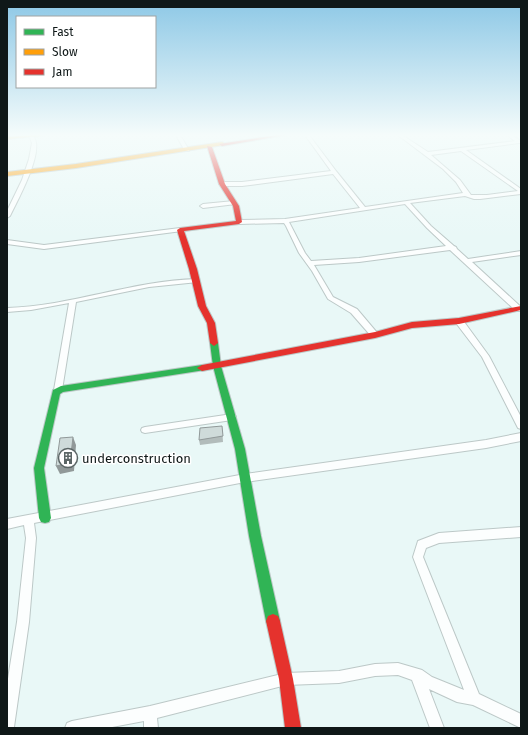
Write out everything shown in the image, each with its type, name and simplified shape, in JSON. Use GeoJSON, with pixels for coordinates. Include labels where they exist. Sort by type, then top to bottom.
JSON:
{"type":"FeatureCollection","features":[{"type":"Feature","properties":{"kind":"main road"},"geometry":{"type":"LineString","coordinates":[[7,174],[52,169]]}},
{"type":"Feature","properties":{"kind":"main road"},"geometry":{"type":"LineString","coordinates":[[217,169],[222,184],[234,203],[239,222],[180,230],[202,306],[211,323],[217,366],[240,449],[286,679],[293,728]]}},
{"type":"Feature","properties":{"kind":"main road"},"geometry":{"type":"LineString","coordinates":[[45,518],[39,468],[56,392],[58,390],[74,385],[217,366],[248,358],[375,335],[426,323],[459,321],[520,308]]}},
{"type":"Feature","properties":{"kind":"street"},"geometry":{"type":"LineString","coordinates":[[7,216],[20,191],[27,169]]}},
{"type":"Feature","properties":{"kind":"street"},"geometry":{"type":"LineString","coordinates":[[332,169],[364,210]]}},
{"type":"Feature","properties":{"kind":"street"},"geometry":{"type":"LineString","coordinates":[[445,169],[455,177],[467,194]]}},
{"type":"Feature","properties":{"kind":"street"},"geometry":{"type":"LineString","coordinates":[[490,169],[521,191]]}},
{"type":"Feature","properties":{"kind":"street"},"geometry":{"type":"LineString","coordinates":[[222,184],[242,184],[334,172]]}},
{"type":"Feature","properties":{"kind":"street"},"geometry":{"type":"LineString","coordinates":[[239,222],[285,221],[467,194],[474,197],[521,191]]}},
{"type":"Feature","properties":{"kind":"street"},"geometry":{"type":"LineString","coordinates":[[203,206],[234,203]]}},
{"type":"Feature","properties":{"kind":"street"},"geometry":{"type":"LineString","coordinates":[[406,203],[429,227],[520,308]]}},
{"type":"Feature","properties":{"kind":"street"},"geometry":{"type":"LineString","coordinates":[[285,221],[289,225],[302,253],[310,263],[330,298],[354,311],[375,335]]}},
{"type":"Feature","properties":{"kind":"street"},"geometry":{"type":"LineString","coordinates":[[7,242],[44,247],[180,230]]}},
{"type":"Feature","properties":{"kind":"street"},"geometry":{"type":"LineString","coordinates":[[310,263],[359,260],[454,248]]}},
{"type":"Feature","properties":{"kind":"street"},"geometry":{"type":"LineString","coordinates":[[468,261],[521,253]]}},
{"type":"Feature","properties":{"kind":"street"},"geometry":{"type":"LineString","coordinates":[[7,310],[39,308],[180,281],[196,281]]}},
{"type":"Feature","properties":{"kind":"street"},"geometry":{"type":"LineString","coordinates":[[58,390],[72,301]]}},
{"type":"Feature","properties":{"kind":"street"},"geometry":{"type":"LineString","coordinates":[[459,321],[485,356],[521,426]]}},
{"type":"Feature","properties":{"kind":"street"},"geometry":{"type":"LineString","coordinates":[[145,430],[232,417]]}},
{"type":"Feature","properties":{"kind":"street"},"geometry":{"type":"LineString","coordinates":[[7,524],[45,518],[245,478],[520,438]]}},
{"type":"Feature","properties":{"kind":"street"},"geometry":{"type":"LineString","coordinates":[[7,727],[23,622],[31,538],[29,521]]}},
{"type":"Feature","properties":{"kind":"street"},"geometry":{"type":"LineString","coordinates":[[474,699],[418,557],[422,546],[439,538],[521,532]]}},
{"type":"Feature","properties":{"kind":"street"},"geometry":{"type":"LineString","coordinates":[[72,728],[150,713],[286,679],[338,677],[375,670],[398,669],[417,675],[427,682],[457,695],[474,699],[521,721]]}},
{"type":"Feature","properties":{"kind":"street"},"geometry":{"type":"LineString","coordinates":[[417,675],[437,728]]}},
{"type":"Feature","properties":{"kind":"street"},"geometry":{"type":"LineString","coordinates":[[150,713],[151,728]]}},
{"type":"Feature","properties":{"kind":"building"},"geometry":{"type":"Polygon","coordinates":[[[222,426],[223,436],[199,440],[200,428],[222,426]]]}},
{"type":"Feature","properties":{"kind":"building"},"geometry":{"type":"Polygon","coordinates":[[[73,437],[70,463],[56,466],[60,438],[73,437]]]}},
{"type":"Feature","properties":{"kind":"traffic: fast"},"geometry":{"type":"LineString","coordinates":[[214,343],[217,366],[240,449],[255,536],[273,621]]}},
{"type":"Feature","properties":{"kind":"traffic: fast"},"geometry":{"type":"LineString","coordinates":[[45,518],[39,468],[56,392],[61,389],[202,368]]}},
{"type":"Feature","properties":{"kind":"traffic: slow"},"geometry":{"type":"LineString","coordinates":[[7,174],[48,169]]}},
{"type":"Feature","properties":{"kind":"traffic: jam"},"geometry":{"type":"LineString","coordinates":[[214,343],[211,323],[202,306],[193,269],[180,230],[239,222],[236,206],[222,184],[217,169]]}},
{"type":"Feature","properties":{"kind":"traffic: jam"},"geometry":{"type":"LineString","coordinates":[[202,368],[375,335],[412,325],[459,321],[521,308]]}},
{"type":"Feature","properties":{"kind":"traffic: jam"},"geometry":{"type":"LineString","coordinates":[[273,621],[286,679],[293,728]]}},
{"type":"Feature","properties":{"kind":"place","name":"underconstruction"},"geometry":{"type":"Point","coordinates":[68,458]}}]}
